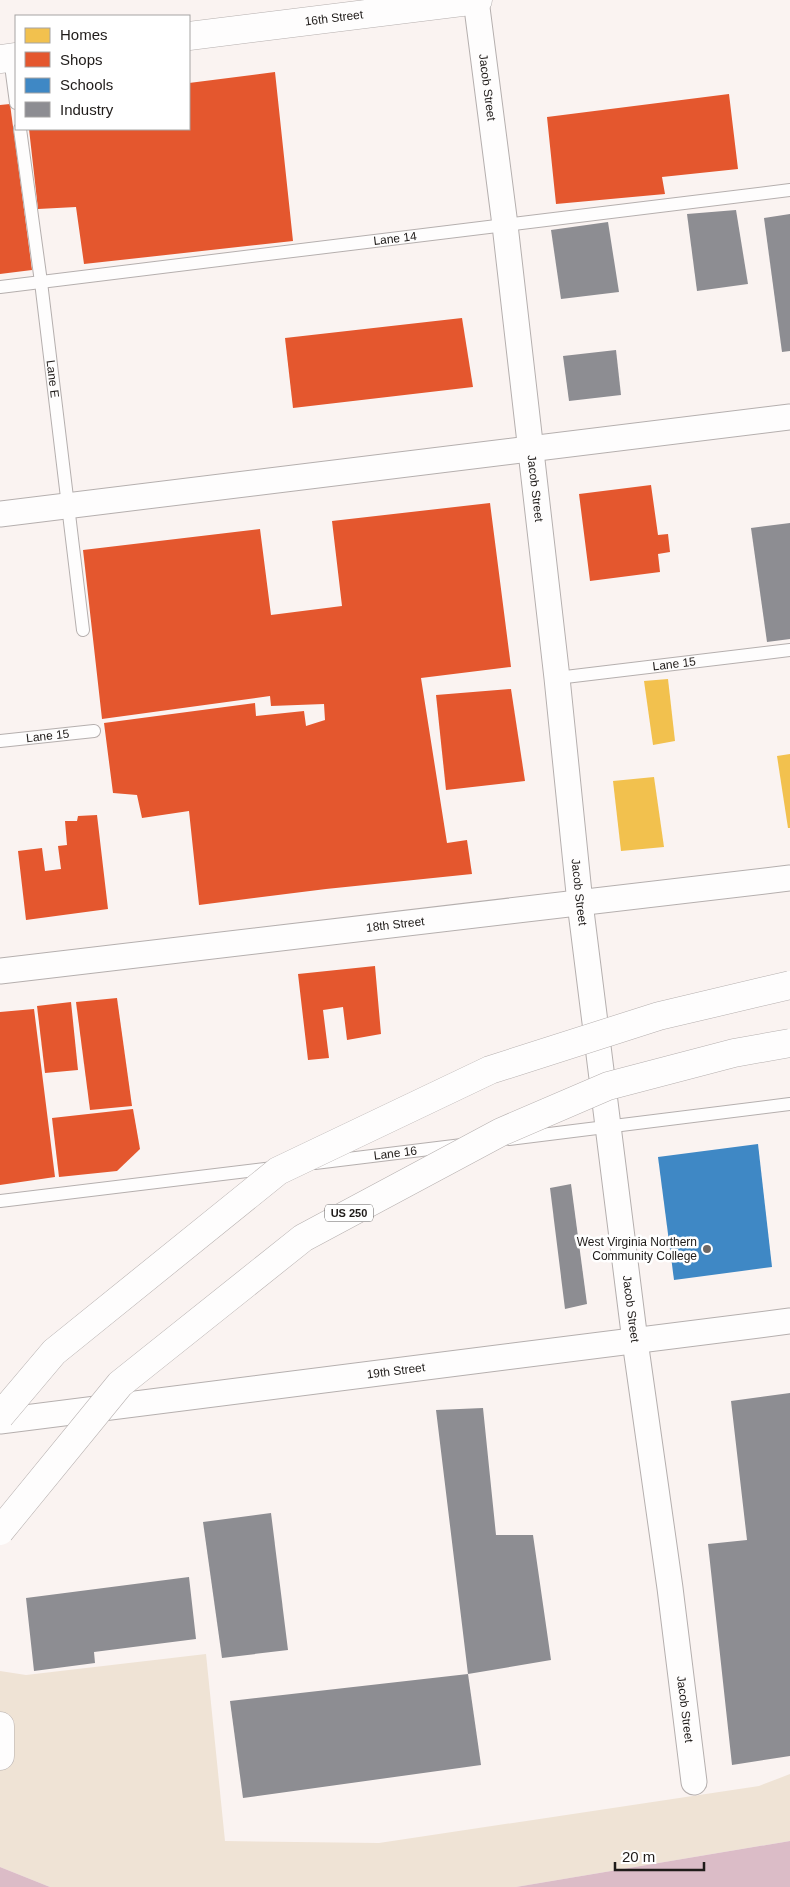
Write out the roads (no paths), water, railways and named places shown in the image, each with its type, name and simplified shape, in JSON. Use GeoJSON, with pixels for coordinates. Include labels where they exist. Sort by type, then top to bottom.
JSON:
{"type":"FeatureCollection","features":[{"type":"Feature","properties":{"kind":"main road","name":"16th Street"},"geometry":{"type":"LineString","coordinates":[[190,36],[477,0]]}},
{"type":"Feature","properties":{"kind":"main road"},"geometry":{"type":"LineString","coordinates":[[0,1416],[54,1352],[278,1171],[490,1070],[658,1016],[790,984]]}},
{"type":"Feature","properties":{"kind":"main road","name":"US 250"},"geometry":{"type":"LineString","coordinates":[[0,1531],[120,1384],[303,1238],[501,1132],[608,1086],[734,1053],[790,1043]]}},
{"type":"Feature","properties":{"kind":"main road"},"geometry":{"type":"LineString","coordinates":[[0,1726],[0,1756]]}},
{"type":"Feature","properties":{"kind":"street","name":"Jacob Street"},"geometry":{"type":"LineString","coordinates":[[477,0],[531,448],[580,903],[635,1341],[669,1579],[694,1782]]}},
{"type":"Feature","properties":{"kind":"street"},"geometry":{"type":"LineString","coordinates":[[0,514],[790,417]]}},
{"type":"Feature","properties":{"kind":"street","name":"18th Street"},"geometry":{"type":"LineString","coordinates":[[0,971],[790,878]]}},
{"type":"Feature","properties":{"kind":"street","name":"19th Street"},"geometry":{"type":"LineString","coordinates":[[0,1421],[790,1321]]}},
{"type":"Feature","properties":{"kind":"lane"},"geometry":{"type":"LineString","coordinates":[[9,58],[15,97]]}},
{"type":"Feature","properties":{"kind":"lane","name":"Lane E"},"geometry":{"type":"LineString","coordinates":[[20,130],[41,282],[83,630]]}},
{"type":"Feature","properties":{"kind":"lane","name":"Lane 14"},"geometry":{"type":"LineString","coordinates":[[0,287],[790,190]]}},
{"type":"Feature","properties":{"kind":"lane","name":"Lane 15"},"geometry":{"type":"LineString","coordinates":[[557,678],[790,650]]}},
{"type":"Feature","properties":{"kind":"lane","name":"Lane 15"},"geometry":{"type":"LineString","coordinates":[[0,741],[94,731]]}},
{"type":"Feature","properties":{"kind":"lane","name":"Lane 16"},"geometry":{"type":"LineString","coordinates":[[0,1201],[790,1104]]}},
{"type":"Feature","properties":{"kind":"place","name":"West Virginia Northern Community College"},"geometry":{"type":"Point","coordinates":[707,1249]}}]}
